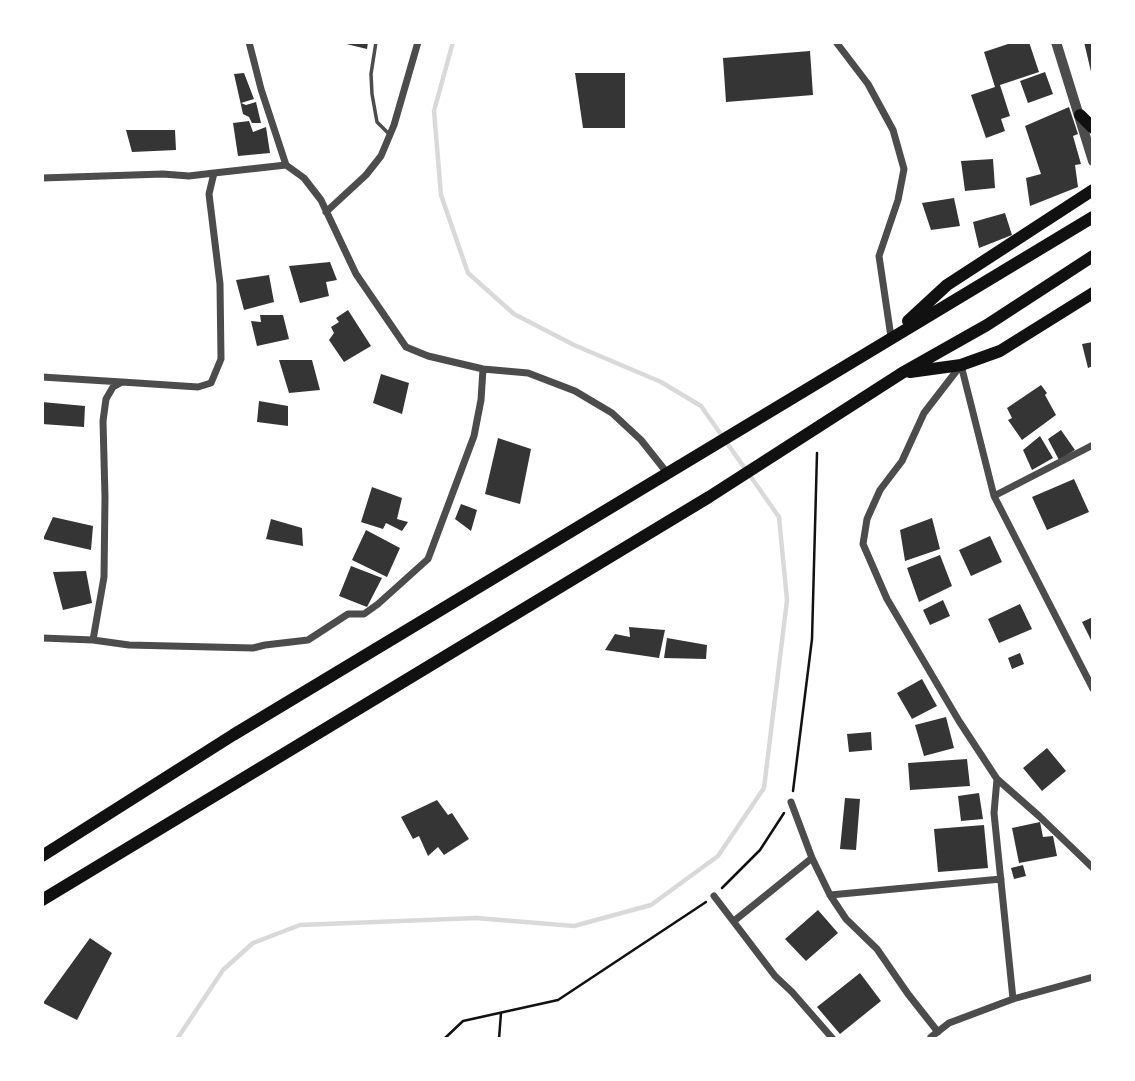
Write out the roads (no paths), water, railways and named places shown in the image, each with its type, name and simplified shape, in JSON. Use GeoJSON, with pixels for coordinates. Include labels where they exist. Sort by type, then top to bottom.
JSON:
{"type":"FeatureCollection","features":[{"type":"Feature","properties":{"kind":"highway"},"geometry":{"type":"LineString","coordinates":[[1080,116],[1093,128]]}},
{"type":"Feature","properties":{"kind":"highway"},"geometry":{"type":"LineString","coordinates":[[891,337],[947,285],[1093,190]]}},
{"type":"Feature","properties":{"kind":"highway"},"geometry":{"type":"LineString","coordinates":[[42,856],[233,735],[1093,217]]}},
{"type":"Feature","properties":{"kind":"highway"},"geometry":{"type":"LineString","coordinates":[[42,900],[709,497],[902,373],[987,325],[1093,256]]}},
{"type":"Feature","properties":{"kind":"highway"},"geometry":{"type":"LineString","coordinates":[[902,373],[961,365],[1000,351],[1093,293]]}},
{"type":"Feature","properties":{"kind":"street"},"geometry":{"type":"LineString","coordinates":[[249,42],[286,165],[304,178],[321,200],[356,274],[406,347],[428,356],[483,369],[528,373],[575,391],[612,413],[640,440],[668,474]]}},
{"type":"Feature","properties":{"kind":"street"},"geometry":{"type":"LineString","coordinates":[[326,212],[366,175],[381,156],[418,42]]}},
{"type":"Feature","properties":{"kind":"street"},"geometry":{"type":"LineString","coordinates":[[836,42],[868,84],[893,130],[904,169],[898,200],[879,256],[891,337]]}},
{"type":"Feature","properties":{"kind":"street"},"geometry":{"type":"LineString","coordinates":[[1056,42],[1093,161]]}},
{"type":"Feature","properties":{"kind":"street"},"geometry":{"type":"LineString","coordinates":[[42,178],[163,174],[189,176],[286,165]]}},
{"type":"Feature","properties":{"kind":"street"},"geometry":{"type":"LineString","coordinates":[[42,377],[198,387],[211,383],[221,359],[220,284],[209,194],[215,173]]}},
{"type":"Feature","properties":{"kind":"street"},"geometry":{"type":"LineString","coordinates":[[961,365],[994,496],[1093,689]]}},
{"type":"Feature","properties":{"kind":"street"},"geometry":{"type":"LineString","coordinates":[[961,365],[924,413],[902,461],[880,490],[867,519],[863,544],[887,598],[997,779],[1093,868]]}},
{"type":"Feature","properties":{"kind":"street"},"geometry":{"type":"LineString","coordinates":[[42,638],[129,645],[253,648],[308,640],[348,614],[364,614],[428,559],[474,436],[481,400],[483,369]]}},
{"type":"Feature","properties":{"kind":"street"},"geometry":{"type":"LineString","coordinates":[[93,640],[104,577],[103,421],[106,399],[113,387],[122,382]]}},
{"type":"Feature","properties":{"kind":"street"},"geometry":{"type":"LineString","coordinates":[[994,496],[1093,445]]}},
{"type":"Feature","properties":{"kind":"street"},"geometry":{"type":"LineString","coordinates":[[997,779],[994,813],[1013,999]]}},
{"type":"Feature","properties":{"kind":"street"},"geometry":{"type":"LineString","coordinates":[[791,802],[811,858],[830,895],[846,919],[877,949],[938,1031]]}},
{"type":"Feature","properties":{"kind":"street"},"geometry":{"type":"LineString","coordinates":[[734,921],[811,858]]}},
{"type":"Feature","properties":{"kind":"street"},"geometry":{"type":"LineString","coordinates":[[830,895],[1001,879]]}},
{"type":"Feature","properties":{"kind":"street"},"geometry":{"type":"LineString","coordinates":[[714,896],[775,976],[833,1039]]}},
{"type":"Feature","properties":{"kind":"street"},"geometry":{"type":"LineString","coordinates":[[931,1038],[949,1023],[1013,999],[1093,977]]}},
{"type":"Feature","properties":{"kind":"lane"},"geometry":{"type":"LineString","coordinates":[[376,42],[371,74],[372,94],[377,122],[390,135]]}},
{"type":"Feature","properties":{"kind":"waterway"},"geometry":{"type":"LineString","coordinates":[[177,1039],[223,970],[253,943],[300,925],[476,918],[574,926],[651,905],[718,856],[764,788],[787,600],[779,517],[701,406],[661,382],[574,345],[514,314],[468,273],[441,195],[434,111],[453,42]]}}]}
